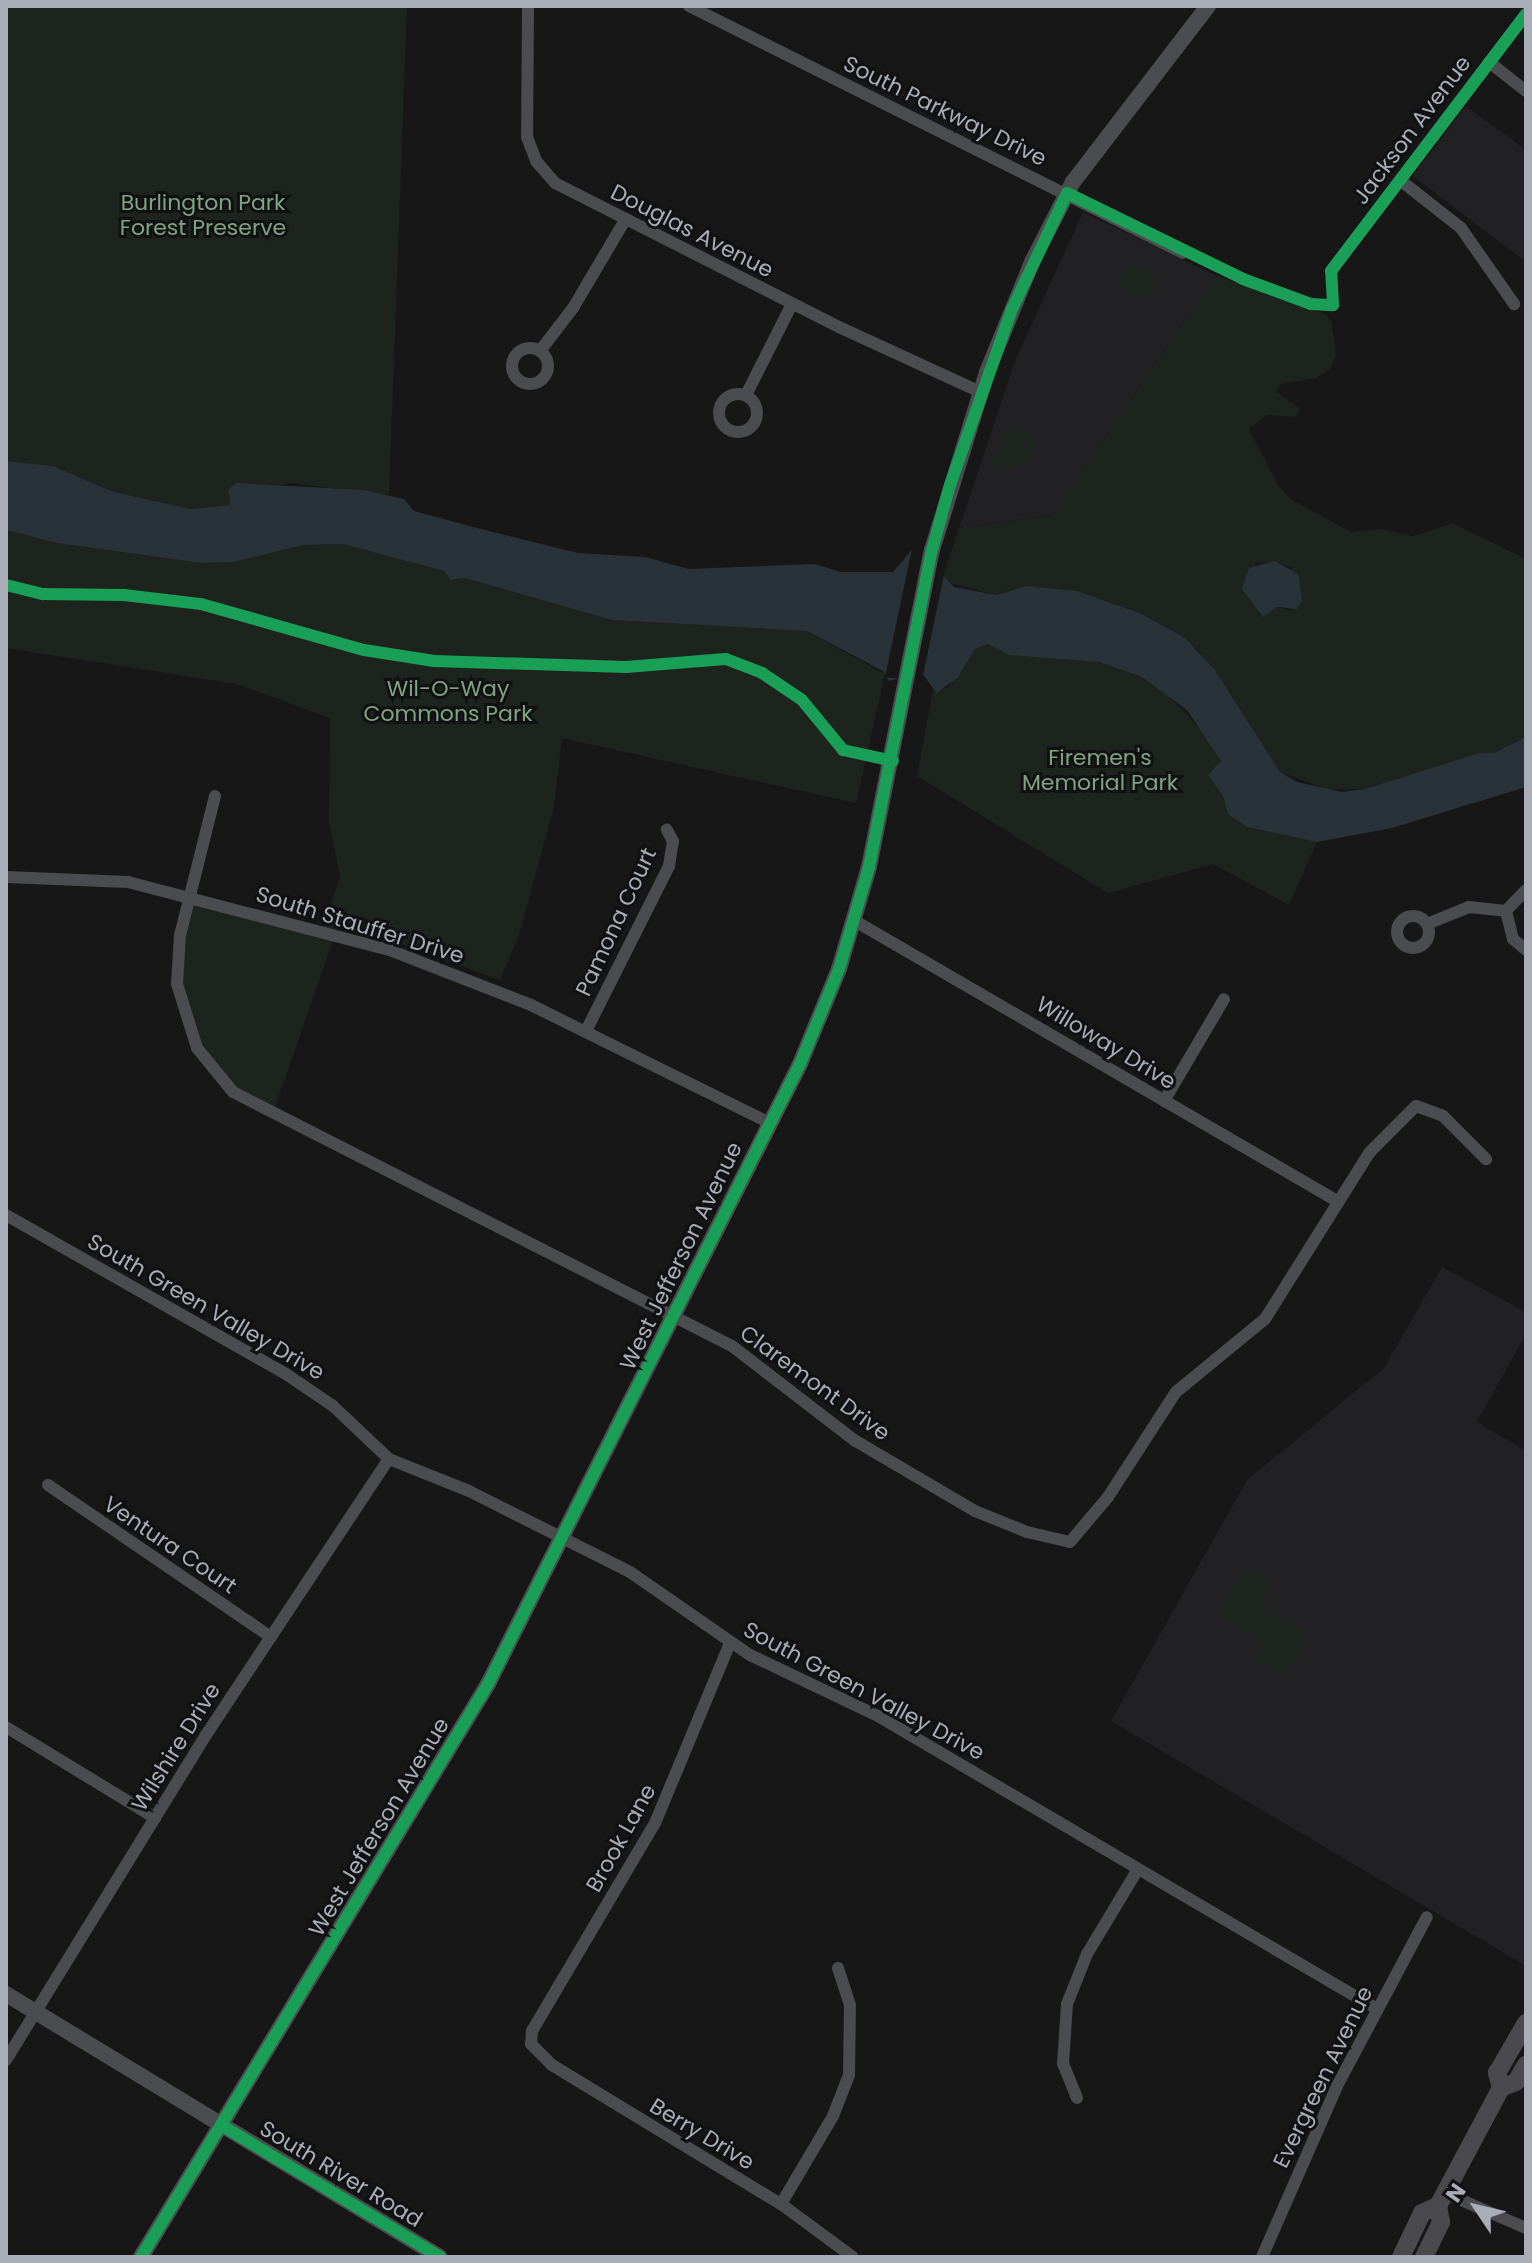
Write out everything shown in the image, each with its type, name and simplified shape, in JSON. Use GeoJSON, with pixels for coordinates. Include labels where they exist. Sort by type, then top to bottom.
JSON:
{"type":"FeatureCollection","features":[{"type":"Feature","properties":{"kind":"main road"},"geometry":{"type":"LineString","coordinates":[[1501,2088],[1497,2073],[1526,2023]]}},
{"type":"Feature","properties":{"kind":"main road"},"geometry":{"type":"LineString","coordinates":[[1424,2257],[1441,2222],[1442,2199],[1501,2088],[1516,2082],[1526,2065]]}},
{"type":"Feature","properties":{"kind":"main road"},"geometry":{"type":"LineString","coordinates":[[1401,2257],[1422,2213],[1442,2199]]}},
{"type":"Feature","properties":{"kind":"street","name":"Douglas Avenue"},"geometry":{"type":"LineString","coordinates":[[528,6],[526,120],[536,161],[562,188],[792,304],[980,392]]}},
{"type":"Feature","properties":{"kind":"street","name":"South Parkway Drive"},"geometry":{"type":"LineString","coordinates":[[689,6],[1183,253]]}},
{"type":"Feature","properties":{"kind":"street","name":"West Jefferson Avenue"},"geometry":{"type":"LineString","coordinates":[[141,2257],[488,1684],[564,1537],[820,1018],[855,921],[893,761],[905,681],[932,550],[980,392],[1067,193],[1208,6]]}},
{"type":"Feature","properties":{"kind":"street","name":"Jackson Avenue"},"geometry":{"type":"LineString","coordinates":[[1331,271],[1526,14]]}},
{"type":"Feature","properties":{"kind":"street"},"geometry":{"type":"LineString","coordinates":[[1489,62],[1526,91]]}},
{"type":"Feature","properties":{"kind":"street"},"geometry":{"type":"LineString","coordinates":[[1400,180],[1461,228],[1514,304]]}},
{"type":"Feature","properties":{"kind":"street"},"geometry":{"type":"LineString","coordinates":[[540,351],[625,220]]}},
{"type":"Feature","properties":{"kind":"street"},"geometry":{"type":"LineString","coordinates":[[746,395],[792,304]]}},
{"type":"Feature","properties":{"kind":"street","name":"Claremont Drive"},"geometry":{"type":"LineString","coordinates":[[215,796],[176,957],[178,998],[197,1048],[233,1092],[755,1359],[854,1440],[975,1511],[1013,1528],[1070,1542],[1108,1497],[1176,1392],[1265,1319],[1337,1201],[1378,1141],[1416,1106],[1443,1116],[1486,1159]]}},
{"type":"Feature","properties":{"kind":"street","name":"Pamona Court"},"geometry":{"type":"LineString","coordinates":[[586,1031],[669,866],[673,841],[667,830]]}},
{"type":"Feature","properties":{"kind":"street","name":"South Stauffer Drive"},"geometry":{"type":"LineString","coordinates":[[6,877],[128,882],[392,951],[496,989],[770,1123]]}},
{"type":"Feature","properties":{"kind":"street"},"geometry":{"type":"LineString","coordinates":[[1506,911],[1526,890]]}},
{"type":"Feature","properties":{"kind":"street"},"geometry":{"type":"LineString","coordinates":[[1427,924],[1469,907],[1506,911]]}},
{"type":"Feature","properties":{"kind":"street"},"geometry":{"type":"LineString","coordinates":[[1506,911],[1513,939],[1526,950]]}},
{"type":"Feature","properties":{"kind":"street","name":"Willoway Drive"},"geometry":{"type":"LineString","coordinates":[[855,921],[1337,1201]]}},
{"type":"Feature","properties":{"kind":"street"},"geometry":{"type":"LineString","coordinates":[[1164,1101],[1224,999]]}},
{"type":"Feature","properties":{"kind":"street","name":"South Green Valley Drive"},"geometry":{"type":"LineString","coordinates":[[6,1215],[286,1374],[333,1406],[389,1459],[564,1537],[653,1586],[730,1643],[878,1716],[1377,2009]]}},
{"type":"Feature","properties":{"kind":"street","name":"Wilshire Drive"},"geometry":{"type":"LineString","coordinates":[[6,2060],[155,1818],[389,1459]]}},
{"type":"Feature","properties":{"kind":"street","name":"Ventura Court"},"geometry":{"type":"LineString","coordinates":[[48,1485],[271,1637]]}},
{"type":"Feature","properties":{"kind":"street","name":"Brook Lane"},"geometry":{"type":"LineString","coordinates":[[531,2044],[532,2031],[655,1823],[730,1643]]}},
{"type":"Feature","properties":{"kind":"street"},"geometry":{"type":"LineString","coordinates":[[6,1727],[155,1818]]}},
{"type":"Feature","properties":{"kind":"street"},"geometry":{"type":"LineString","coordinates":[[1077,2098],[1063,2064],[1067,2004],[1087,1954],[1138,1869]]}},
{"type":"Feature","properties":{"kind":"street","name":"Evergreen Avenue"},"geometry":{"type":"LineString","coordinates":[[1262,2257],[1377,2009],[1427,1917]]}},
{"type":"Feature","properties":{"kind":"street"},"geometry":{"type":"LineString","coordinates":[[781,2204],[833,2116],[849,2075],[850,2005],[838,1968]]}},
{"type":"Feature","properties":{"kind":"street","name":"South River Road"},"geometry":{"type":"LineString","coordinates":[[6,1994],[440,2257]]}},
{"type":"Feature","properties":{"kind":"street","name":"Berry Drive"},"geometry":{"type":"LineString","coordinates":[[531,2044],[565,2073],[781,2204],[853,2257]]}},
{"type":"Feature","properties":{"kind":"street"},"geometry":{"type":"LineString","coordinates":[[1442,2199],[1526,2228]]}},
{"type":"Feature","properties":{"kind":"shaded area"},"geometry":{"type":"Polygon","coordinates":[[[1466,106],[1526,150],[1526,262],[1413,176],[1466,106]]]}},
{"type":"Feature","properties":{"kind":"shaded area"},"geometry":{"type":"Polygon","coordinates":[[[1083,212],[1215,275],[1053,515],[959,528],[1014,363],[1083,212]]]}},
{"type":"Feature","properties":{"kind":"shaded area"},"geometry":{"type":"Polygon","coordinates":[[[6,461],[53,466],[114,492],[191,509],[231,505],[228,490],[236,483],[363,490],[404,499],[414,511],[578,553],[645,557],[689,569],[814,564],[841,572],[893,572],[914,547],[954,587],[996,595],[1026,586],[1077,591],[1140,613],[1185,638],[1214,669],[1280,772],[1297,782],[1342,792],[1365,789],[1479,753],[1494,753],[1526,737],[1526,787],[1392,828],[1317,842],[1247,827],[1228,814],[1223,796],[1208,775],[1221,761],[1187,710],[1142,677],[1099,662],[1008,655],[988,644],[975,649],[958,677],[937,693],[921,672],[889,681],[883,671],[807,631],[612,620],[465,578],[451,580],[444,571],[343,544],[304,545],[233,562],[201,563],[57,543],[6,530],[6,461]]]}},
{"type":"Feature","properties":{"kind":"shaded area"},"geometry":{"type":"Polygon","coordinates":[[[1275,561],[1298,574],[1302,600],[1297,609],[1277,607],[1263,617],[1242,589],[1249,568],[1275,561]]]}},
{"type":"Feature","properties":{"kind":"shaded area"},"geometry":{"type":"Polygon","coordinates":[[[1442,1267],[1526,1312],[1526,1334],[1477,1422],[1526,1451],[1526,1966],[1111,1721],[1247,1480],[1384,1368],[1442,1267]]]}},
{"type":"Feature","properties":{"kind":"green space","name":"Burlington Park Forest Preserve"},"geometry":{"type":"Polygon","coordinates":[[[6,6],[407,6],[389,495],[291,483],[230,497],[232,505],[191,509],[114,492],[53,466],[6,461],[6,6]]]}},
{"type":"Feature","properties":{"kind":"green space"},"geometry":{"type":"Polygon","coordinates":[[[1137,265],[1149,270],[1154,282],[1149,294],[1137,299],[1125,294],[1120,282],[1125,270],[1137,265]]]}},
{"type":"Feature","properties":{"kind":"green space"},"geometry":{"type":"Polygon","coordinates":[[[1215,275],[1327,315],[1332,324],[1336,355],[1330,369],[1316,378],[1280,384],[1277,392],[1300,409],[1296,417],[1267,415],[1249,429],[1278,485],[1292,500],[1351,532],[1381,529],[1413,536],[1452,523],[1526,559],[1526,737],[1494,753],[1479,753],[1365,789],[1326,789],[1280,772],[1198,650],[1140,613],[1105,600],[1013,589],[996,595],[942,581],[959,528],[1053,515],[1215,275]],[[1275,562],[1255,563],[1259,615],[1277,607],[1292,611],[1291,567],[1275,562]]]}},
{"type":"Feature","properties":{"kind":"green space"},"geometry":{"type":"Polygon","coordinates":[[[1010,425],[1036,436],[1036,448],[1029,461],[999,471],[990,467],[1010,425]]]}},
{"type":"Feature","properties":{"kind":"green space","name":"Wil-O-Way Commons Park"},"geometry":{"type":"Polygon","coordinates":[[[6,530],[57,543],[201,563],[233,562],[304,545],[344,544],[444,571],[451,580],[465,578],[612,620],[807,631],[885,674],[856,803],[562,738],[554,807],[519,935],[500,980],[395,941],[338,926],[273,1113],[239,1093],[199,1047],[181,990],[180,956],[192,901],[320,938],[340,876],[329,822],[330,718],[237,684],[6,648],[6,530]]]}},
{"type":"Feature","properties":{"kind":"green space","name":"Firemen's Memorial Park"},"geometry":{"type":"Polygon","coordinates":[[[988,644],[1008,655],[1082,657],[1142,677],[1165,691],[1216,747],[1221,762],[1208,775],[1223,796],[1228,814],[1247,827],[1317,842],[1289,905],[1213,864],[1108,893],[917,776],[933,689],[937,692],[948,687],[975,649],[988,644]]]}},
{"type":"Feature","properties":{"kind":"green space"},"geometry":{"type":"Polygon","coordinates":[[[1245,1566],[1270,1581],[1259,1601],[1309,1633],[1284,1678],[1253,1660],[1263,1642],[1216,1615],[1245,1566]]]}},
{"type":"Feature","properties":{"kind":"pier"},"geometry":{"type":"Polygon","coordinates":[[[913,544],[933,556],[944,575],[922,680],[885,677],[913,544]]]}},
{"type":"Feature","properties":{"kind":"cycle path"},"geometry":{"type":"LineString","coordinates":[[141,2257],[488,1684],[800,1064],[839,969],[869,867],[932,550],[950,485],[1012,309],[1067,193],[1243,279],[1311,304],[1333,305],[1331,271],[1526,14]]}},
{"type":"Feature","properties":{"kind":"cycle path"},"geometry":{"type":"LineString","coordinates":[[6,585],[43,594],[124,595],[201,604],[364,650],[434,661],[626,667],[726,659],[762,673],[802,700],[843,750],[893,761]]}},
{"type":"Feature","properties":{"kind":"cycle path"},"geometry":{"type":"LineString","coordinates":[[221,2125],[440,2257]]}}]}
